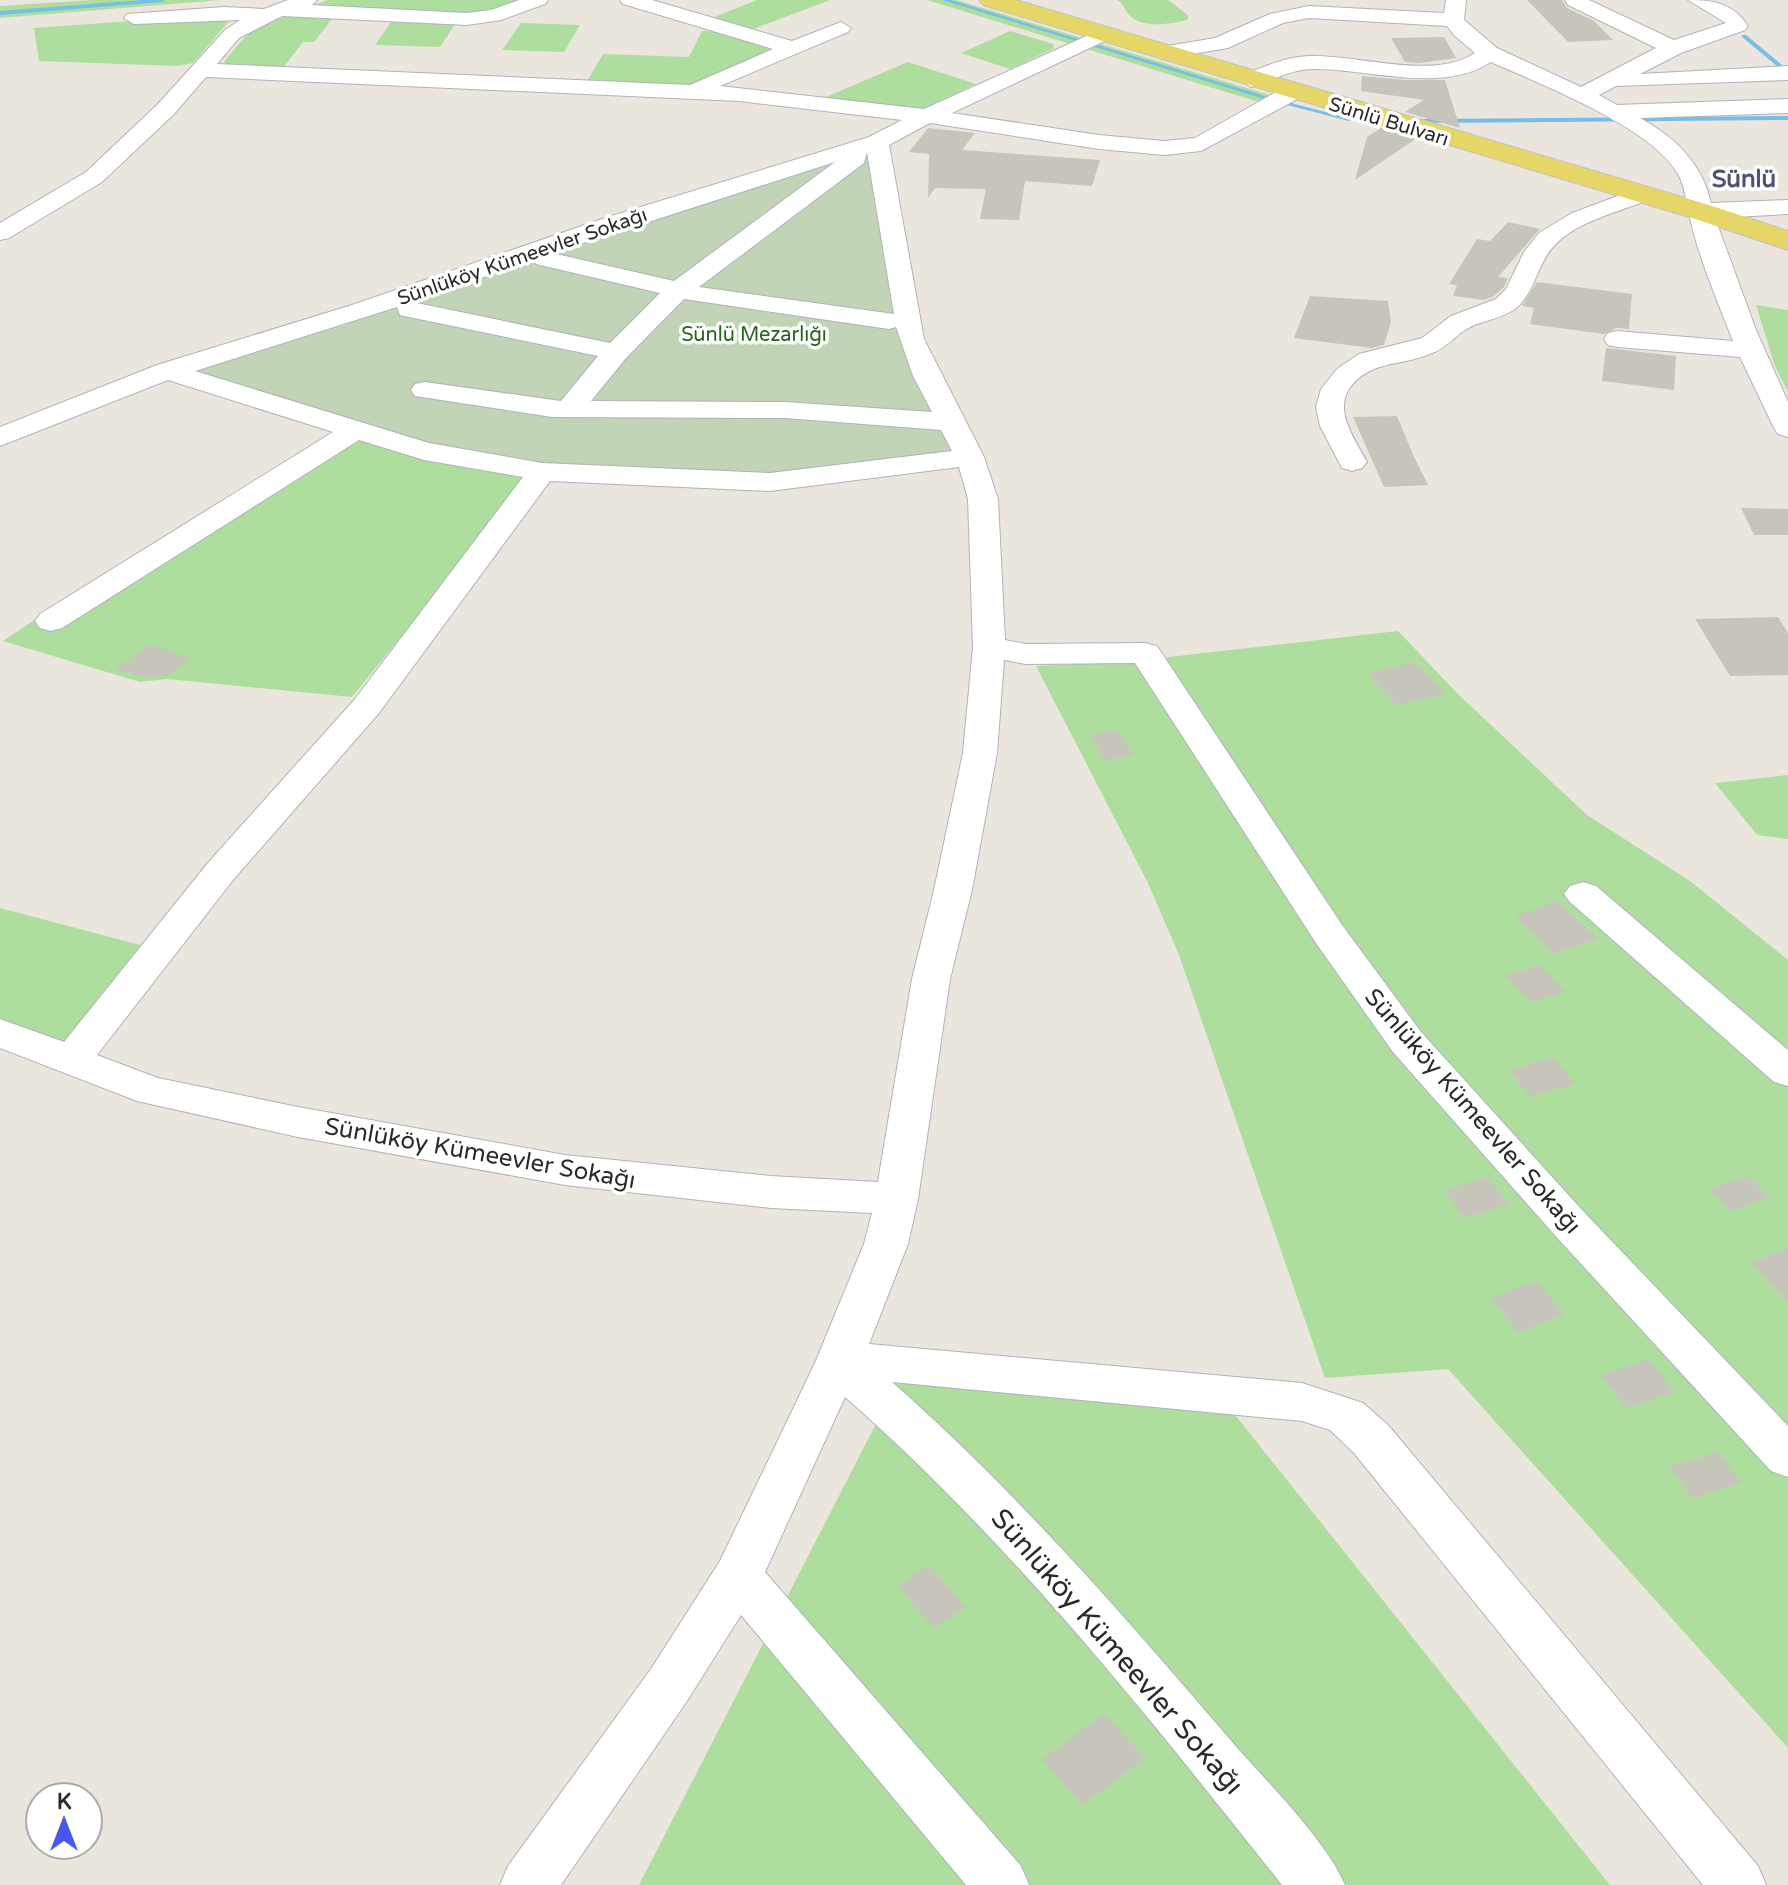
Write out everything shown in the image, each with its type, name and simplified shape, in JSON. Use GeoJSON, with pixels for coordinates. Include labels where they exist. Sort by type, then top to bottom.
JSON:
{"type":"FeatureCollection","features":[{"type":"Feature","properties":{"kind":"main road","name":"Sünlü Bulvarı"},"geometry":{"type":"LineString","coordinates":[[991,0],[1251,80],[1699,211],[1788,241]]}},
{"type":"Feature","properties":{"kind":"street"},"geometry":{"type":"LineString","coordinates":[[0,233],[94,177],[166,109],[232,34],[272,13],[307,0]]}},
{"type":"Feature","properties":{"kind":"street"},"geometry":{"type":"LineString","coordinates":[[134,18],[272,13],[467,19],[494,16],[538,0]]}},
{"type":"Feature","properties":{"kind":"street"},"geometry":{"type":"LineString","coordinates":[[630,0],[794,48]]}},
{"type":"Feature","properties":{"kind":"street"},"geometry":{"type":"LineString","coordinates":[[1352,0],[1372,14]]}},
{"type":"Feature","properties":{"kind":"street"},"geometry":{"type":"LineString","coordinates":[[1582,95],[1673,48],[1738,26],[1735,9],[1698,0]]}},
{"type":"Feature","properties":{"kind":"street"},"geometry":{"type":"LineString","coordinates":[[1575,1],[1673,48]]}},
{"type":"Feature","properties":{"kind":"street"},"geometry":{"type":"LineString","coordinates":[[1161,53],[1235,39],[1277,18],[1293,14],[1455,10],[1461,31],[1489,53],[1613,112],[1661,141],[1676,156],[1696,186],[1699,211],[1750,350],[1788,428]]}},
{"type":"Feature","properties":{"kind":"street"},"geometry":{"type":"LineString","coordinates":[[692,91],[841,28]]}},
{"type":"Feature","properties":{"kind":"street","name":"Sünlüköy Kümeevler Sokağı"},"geometry":{"type":"LineString","coordinates":[[0,437],[167,371],[361,311],[617,222],[877,142],[1102,35]]}},
{"type":"Feature","properties":{"kind":"street"},"geometry":{"type":"LineString","coordinates":[[1458,70],[1489,53]]}},
{"type":"Feature","properties":{"kind":"street"},"geometry":{"type":"LineString","coordinates":[[1251,80],[1288,65],[1315,62],[1386,70],[1535,74]]}},
{"type":"Feature","properties":{"kind":"street"},"geometry":{"type":"LineString","coordinates":[[202,70],[307,77],[692,91],[927,116],[1099,142],[1178,148],[1214,138],[1293,92]]}},
{"type":"Feature","properties":{"kind":"street"},"geometry":{"type":"LineString","coordinates":[[1607,82],[1788,73]]}},
{"type":"Feature","properties":{"kind":"street"},"geometry":{"type":"LineString","coordinates":[[1613,112],[1788,106]]}},
{"type":"Feature","properties":{"kind":"street"},"geometry":{"type":"LineString","coordinates":[[528,1885],[669,1685],[738,1576],[839,1361],[886,1244],[897,1199],[931,979],[953,890],[980,753],[989,647],[983,499],[970,457],[911,339],[877,142],[678,290],[616,352],[569,409]]}},
{"type":"Feature","properties":{"kind":"street"},"geometry":{"type":"LineString","coordinates":[[1352,462],[1329,404],[1334,391],[1354,368],[1384,355],[1422,348],[1460,322],[1505,304],[1517,291],[1545,241],[1571,225],[1642,194]]}},
{"type":"Feature","properties":{"kind":"street"},"geometry":{"type":"LineString","coordinates":[[1699,211],[1788,207]]}},
{"type":"Feature","properties":{"kind":"street"},"geometry":{"type":"LineString","coordinates":[[545,259],[743,303],[889,321]]}},
{"type":"Feature","properties":{"kind":"street"},"geometry":{"type":"LineString","coordinates":[[409,309],[616,352]]}},
{"type":"Feature","properties":{"kind":"street"},"geometry":{"type":"LineString","coordinates":[[1617,339],[1750,350]]}},
{"type":"Feature","properties":{"kind":"street"},"geometry":{"type":"LineString","coordinates":[[167,371],[438,455],[542,472],[770,482],[970,457]]}},
{"type":"Feature","properties":{"kind":"street"},"geometry":{"type":"LineString","coordinates":[[425,390],[569,409],[785,410],[951,422]]}},
{"type":"Feature","properties":{"kind":"street"},"geometry":{"type":"LineString","coordinates":[[51,621],[354,431]]}},
{"type":"Feature","properties":{"kind":"street"},"geometry":{"type":"LineString","coordinates":[[70,1062],[212,882],[367,706],[542,472]]}},
{"type":"Feature","properties":{"kind":"street","name":"Sünlüköy Kümeevler Sokağı"},"geometry":{"type":"LineString","coordinates":[[989,647],[1026,654],[1145,653],[1329,934],[1407,1042],[1567,1221],[1788,1457]]}},
{"type":"Feature","properties":{"kind":"street"},"geometry":{"type":"LineString","coordinates":[[1583,894],[1788,1072]]}},
{"type":"Feature","properties":{"kind":"street","name":"Sünlüköy Kümeevler Sokağı"},"geometry":{"type":"LineString","coordinates":[[0,1033],[120,1081],[189,1100],[565,1170],[716,1188],[897,1199]]}},
{"type":"Feature","properties":{"kind":"street"},"geometry":{"type":"LineString","coordinates":[[839,1361],[1302,1402],[1346,1416],[1371,1439],[1738,1885]]}},
{"type":"Feature","properties":{"kind":"street","name":"Sünlüköy Kümeevler Sokağı"},"geometry":{"type":"LineString","coordinates":[[839,1361],[902,1416],[1005,1518],[1168,1706],[1317,1885]]}},
{"type":"Feature","properties":{"kind":"street"},"geometry":{"type":"LineString","coordinates":[[738,1576],[1001,1885]]}},
{"type":"Feature","properties":{"kind":"green space"},"geometry":{"type":"Polygon","coordinates":[[[93,0],[221,0],[0,18],[0,6],[93,0]]]}},
{"type":"Feature","properties":{"kind":"green space"},"geometry":{"type":"Polygon","coordinates":[[[328,0],[527,0],[474,15],[324,8],[317,4],[328,0]]]}},
{"type":"Feature","properties":{"kind":"green space"},"geometry":{"type":"Polygon","coordinates":[[[757,0],[830,0],[751,30],[712,18],[757,0]]]}},
{"type":"Feature","properties":{"kind":"green space"},"geometry":{"type":"Polygon","coordinates":[[[927,0],[956,0],[1273,96],[1262,103],[927,0]]]}},
{"type":"Feature","properties":{"kind":"green space"},"geometry":{"type":"Polygon","coordinates":[[[1117,0],[1168,0],[1189,16],[1187,20],[1173,23],[1142,22],[1129,15],[1117,0]]]}},
{"type":"Feature","properties":{"kind":"green space"},"geometry":{"type":"Polygon","coordinates":[[[302,14],[335,15],[314,42],[303,42],[282,69],[230,67],[224,62],[249,34],[264,23],[302,14]]]}},
{"type":"Feature","properties":{"kind":"green space"},"geometry":{"type":"Polygon","coordinates":[[[216,15],[230,20],[193,63],[177,66],[39,61],[34,28],[216,15]]]}},
{"type":"Feature","properties":{"kind":"green space"},"geometry":{"type":"Polygon","coordinates":[[[394,18],[457,21],[440,47],[375,45],[394,18]]]}},
{"type":"Feature","properties":{"kind":"green space"},"geometry":{"type":"Polygon","coordinates":[[[521,23],[580,25],[564,52],[502,50],[521,23]]]}},
{"type":"Feature","properties":{"kind":"green space"},"geometry":{"type":"Polygon","coordinates":[[[702,31],[723,32],[775,47],[698,85],[586,83],[603,54],[689,57],[702,31]]]}},
{"type":"Feature","properties":{"kind":"green space"},"geometry":{"type":"Polygon","coordinates":[[[1010,31],[1053,44],[1054,48],[1010,69],[961,53],[1010,31]]]}},
{"type":"Feature","properties":{"kind":"green space"},"geometry":{"type":"Polygon","coordinates":[[[908,62],[976,84],[922,109],[907,110],[821,99],[908,62]]]}},
{"type":"Feature","properties":{"kind":"green space","name":"Sünlü Mezarlığı"},"geometry":{"type":"Polygon","coordinates":[[[859,153],[870,158],[953,451],[763,477],[549,466],[442,450],[187,370],[344,325],[546,253],[859,153]]]}},
{"type":"Feature","properties":{"kind":"green space"},"geometry":{"type":"Polygon","coordinates":[[[1756,305],[1788,310],[1788,392],[1775,366],[1756,305]]]}},
{"type":"Feature","properties":{"kind":"green space"},"geometry":{"type":"Polygon","coordinates":[[[357,436],[527,473],[469,553],[352,697],[167,679],[140,682],[3,641],[36,619],[55,627],[357,436]]]}},
{"type":"Feature","properties":{"kind":"green space"},"geometry":{"type":"Polygon","coordinates":[[[1398,631],[1459,695],[1587,815],[1690,881],[1788,960],[1788,1748],[1448,1369],[1325,1378],[1179,955],[1148,883],[1036,666],[1134,661],[1398,631]]]}},
{"type":"Feature","properties":{"kind":"green space"},"geometry":{"type":"Polygon","coordinates":[[[1788,775],[1788,839],[1757,835],[1715,783],[1788,775]]]}},
{"type":"Feature","properties":{"kind":"green space"},"geometry":{"type":"Polygon","coordinates":[[[0,908],[148,947],[65,1047],[0,1020],[0,908]]]}},
{"type":"Feature","properties":{"kind":"green space"},"geometry":{"type":"Polygon","coordinates":[[[897,1383],[1220,1396],[1610,1885],[639,1885],[897,1383]]]}},
{"type":"Feature","properties":{"kind":"building"},"geometry":{"type":"Polygon","coordinates":[[[1527,0],[1562,0],[1567,8],[1594,21],[1613,40],[1568,42],[1527,0]]]}},
{"type":"Feature","properties":{"kind":"building"},"geometry":{"type":"Polygon","coordinates":[[[1444,37],[1456,58],[1419,63],[1405,62],[1391,38],[1444,37]]]}},
{"type":"Feature","properties":{"kind":"building"},"geometry":{"type":"Polygon","coordinates":[[[1362,76],[1445,80],[1460,128],[1405,112],[1424,100],[1361,91],[1362,76]]]}},
{"type":"Feature","properties":{"kind":"building"},"geometry":{"type":"Polygon","coordinates":[[[928,128],[975,133],[962,150],[1100,160],[1092,186],[1025,181],[1019,220],[980,219],[986,189],[935,188],[928,198],[929,154],[909,152],[928,128]]]}},
{"type":"Feature","properties":{"kind":"building"},"geometry":{"type":"Polygon","coordinates":[[[1381,128],[1417,138],[1355,180],[1367,137],[1381,128]]]}},
{"type":"Feature","properties":{"kind":"building"},"geometry":{"type":"Polygon","coordinates":[[[1508,222],[1540,229],[1498,277],[1508,278],[1504,287],[1484,300],[1453,296],[1457,285],[1449,284],[1477,239],[1490,241],[1508,222]]]}},
{"type":"Feature","properties":{"kind":"building"},"geometry":{"type":"Polygon","coordinates":[[[1537,282],[1632,294],[1629,329],[1616,328],[1604,334],[1530,324],[1534,308],[1522,306],[1537,282]]]}},
{"type":"Feature","properties":{"kind":"building"},"geometry":{"type":"Polygon","coordinates":[[[1310,296],[1388,301],[1391,322],[1384,345],[1371,348],[1294,338],[1310,296]]]}},
{"type":"Feature","properties":{"kind":"building"},"geometry":{"type":"Polygon","coordinates":[[[1606,348],[1676,356],[1674,390],[1602,381],[1606,348]]]}},
{"type":"Feature","properties":{"kind":"building"},"geometry":{"type":"Polygon","coordinates":[[[1397,416],[1428,485],[1384,487],[1353,417],[1397,416]]]}},
{"type":"Feature","properties":{"kind":"building"},"geometry":{"type":"Polygon","coordinates":[[[1741,508],[1788,509],[1788,535],[1754,535],[1741,508]]]}},
{"type":"Feature","properties":{"kind":"building"},"geometry":{"type":"Polygon","coordinates":[[[1778,617],[1788,633],[1788,675],[1730,676],[1695,619],[1778,617]]]}},
{"type":"Feature","properties":{"kind":"building"},"geometry":{"type":"Polygon","coordinates":[[[150,644],[190,658],[166,676],[146,678],[115,669],[150,644]]]}},
{"type":"Feature","properties":{"kind":"building"},"geometry":{"type":"Polygon","coordinates":[[[1416,662],[1446,694],[1397,705],[1367,673],[1416,662]]]}},
{"type":"Feature","properties":{"kind":"building"},"geometry":{"type":"Polygon","coordinates":[[[1119,730],[1133,756],[1104,760],[1090,735],[1119,730]]]}},
{"type":"Feature","properties":{"kind":"building"},"geometry":{"type":"Polygon","coordinates":[[[1557,901],[1598,939],[1554,954],[1515,916],[1557,901]]]}},
{"type":"Feature","properties":{"kind":"building"},"geometry":{"type":"Polygon","coordinates":[[[1540,965],[1565,992],[1531,1002],[1505,975],[1540,965]]]}},
{"type":"Feature","properties":{"kind":"building"},"geometry":{"type":"Polygon","coordinates":[[[1553,1057],[1575,1084],[1530,1096],[1509,1070],[1553,1057]]]}},
{"type":"Feature","properties":{"kind":"building"},"geometry":{"type":"Polygon","coordinates":[[[1748,1176],[1769,1198],[1730,1211],[1709,1189],[1748,1176]]]}},
{"type":"Feature","properties":{"kind":"building"},"geometry":{"type":"Polygon","coordinates":[[[1487,1177],[1509,1204],[1465,1218],[1444,1190],[1487,1177]]]}},
{"type":"Feature","properties":{"kind":"building"},"geometry":{"type":"Polygon","coordinates":[[[1788,1248],[1788,1303],[1750,1263],[1788,1248]]]}},
{"type":"Feature","properties":{"kind":"building"},"geometry":{"type":"Polygon","coordinates":[[[1536,1281],[1564,1315],[1518,1332],[1491,1298],[1536,1281]]]}},
{"type":"Feature","properties":{"kind":"building"},"geometry":{"type":"Polygon","coordinates":[[[1649,1359],[1674,1392],[1626,1408],[1601,1375],[1649,1359]]]}},
{"type":"Feature","properties":{"kind":"building"},"geometry":{"type":"Polygon","coordinates":[[[1717,1452],[1741,1483],[1692,1498],[1669,1467],[1717,1452]]]}},
{"type":"Feature","properties":{"kind":"building"},"geometry":{"type":"Polygon","coordinates":[[[929,1565],[966,1607],[934,1628],[897,1586],[929,1565]]]}},
{"type":"Feature","properties":{"kind":"building"},"geometry":{"type":"Polygon","coordinates":[[[1104,1714],[1145,1758],[1082,1805],[1042,1759],[1104,1714]]]}},
{"type":"Feature","properties":{"kind":"waterway"},"geometry":{"type":"LineString","coordinates":[[0,13],[162,0]]}},
{"type":"Feature","properties":{"kind":"waterway"},"geometry":{"type":"LineString","coordinates":[[945,0],[1266,98],[1349,119]]}},
{"type":"Feature","properties":{"kind":"waterway"},"geometry":{"type":"LineString","coordinates":[[1744,36],[1788,73]]}},
{"type":"Feature","properties":{"kind":"waterway"},"geometry":{"type":"LineString","coordinates":[[1423,121],[1788,118]]}},
{"type":"Feature","properties":{"kind":"district","name":"Sünlü"},"geometry":{"type":"Point","coordinates":[1744,179]}}]}
